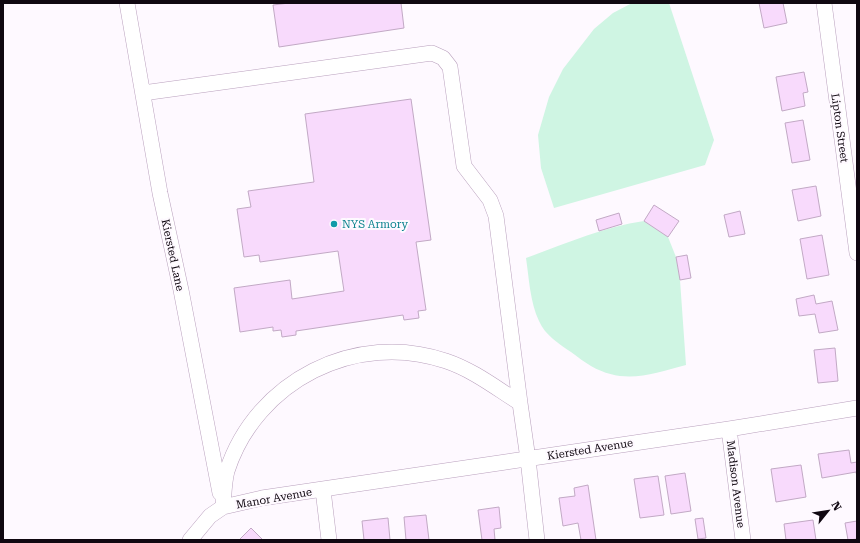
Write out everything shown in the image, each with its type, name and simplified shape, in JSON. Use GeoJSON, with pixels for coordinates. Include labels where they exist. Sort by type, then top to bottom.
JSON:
{"type":"FeatureCollection","features":[{"type":"Feature","properties":{"kind":"street","name":"Kiersted Lane"},"geometry":{"type":"LineString","coordinates":[[127,3],[160,193],[181,290],[223,507]]}},
{"type":"Feature","properties":{"kind":"street","name":"Lipton Street"},"geometry":{"type":"LineString","coordinates":[[824,3],[857,253]]}},
{"type":"Feature","properties":{"kind":"street"},"geometry":{"type":"LineString","coordinates":[[142,93],[432,53],[442,58],[450,67],[464,166],[490,200],[496,216],[528,459],[536,540]]}},
{"type":"Feature","properties":{"kind":"street"},"geometry":{"type":"LineString","coordinates":[[223,507],[227,472],[239,443],[252,424],[261,411],[288,385],[320,366],[355,355],[394,352],[420,354],[447,361],[482,378],[520,403]]}},
{"type":"Feature","properties":{"kind":"street","name":"Kiersted Avenue"},"geometry":{"type":"LineString","coordinates":[[323,490],[729,429],[857,408]]}},
{"type":"Feature","properties":{"kind":"street","name":"Madison Avenue"},"geometry":{"type":"LineString","coordinates":[[729,429],[743,540]]}},
{"type":"Feature","properties":{"kind":"street"},"geometry":{"type":"LineString","coordinates":[[323,490],[329,540]]}},
{"type":"Feature","properties":{"kind":"street","name":"Manor Avenue"},"geometry":{"type":"LineString","coordinates":[[190,540],[210,516],[223,507],[262,498],[323,490]]}},
{"type":"Feature","properties":{"kind":"green space"},"geometry":{"type":"Polygon","coordinates":[[[632,3],[669,3],[714,140],[705,165],[554,208],[541,168],[538,135],[549,97],[563,69],[594,29],[613,13],[632,3]]]}},
{"type":"Feature","properties":{"kind":"green space"},"geometry":{"type":"Polygon","coordinates":[[[644,221],[668,237],[676,257],[680,280],[686,365],[661,372],[638,376],[615,375],[603,372],[588,364],[557,342],[545,331],[536,314],[530,290],[526,258],[614,227],[644,221]]]}},
{"type":"Feature","properties":{"kind":"building"},"geometry":{"type":"Polygon","coordinates":[[[289,3],[401,3],[404,28],[279,47],[273,5],[289,3]]]}},
{"type":"Feature","properties":{"kind":"building"},"geometry":{"type":"Polygon","coordinates":[[[759,3],[783,3],[787,23],[764,28],[759,3]]]}},
{"type":"Feature","properties":{"kind":"building"},"geometry":{"type":"Polygon","coordinates":[[[804,72],[808,92],[803,93],[805,106],[782,111],[776,77],[804,72]]]}},
{"type":"Feature","properties":{"kind":"building","name":"NYS Armory"},"geometry":{"type":"Polygon","coordinates":[[[411,99],[431,240],[416,242],[426,310],[418,311],[419,318],[404,320],[403,315],[296,331],[296,335],[282,337],[281,330],[273,331],[273,327],[240,332],[234,288],[290,280],[292,299],[344,291],[338,251],[260,262],[259,255],[244,257],[237,209],[251,207],[248,191],[314,182],[305,114],[411,99]]]}},
{"type":"Feature","properties":{"kind":"building"},"geometry":{"type":"Polygon","coordinates":[[[803,120],[810,160],[792,163],[785,123],[803,120]]]}},
{"type":"Feature","properties":{"kind":"building"},"geometry":{"type":"Polygon","coordinates":[[[816,186],[821,216],[798,221],[792,190],[816,186]]]}},
{"type":"Feature","properties":{"kind":"building"},"geometry":{"type":"Polygon","coordinates":[[[654,205],[679,221],[668,237],[644,221],[654,205]]]}},
{"type":"Feature","properties":{"kind":"building"},"geometry":{"type":"Polygon","coordinates":[[[740,211],[745,234],[729,237],[724,215],[740,211]]]}},
{"type":"Feature","properties":{"kind":"building"},"geometry":{"type":"Polygon","coordinates":[[[619,213],[622,224],[599,231],[596,220],[619,213]]]}},
{"type":"Feature","properties":{"kind":"building"},"geometry":{"type":"Polygon","coordinates":[[[822,235],[829,275],[807,279],[800,239],[822,235]]]}},
{"type":"Feature","properties":{"kind":"building"},"geometry":{"type":"Polygon","coordinates":[[[687,255],[691,278],[680,280],[676,257],[687,255]]]}},
{"type":"Feature","properties":{"kind":"building"},"geometry":{"type":"Polygon","coordinates":[[[814,295],[816,304],[832,301],[838,330],[819,333],[815,314],[799,316],[796,299],[814,295]]]}},
{"type":"Feature","properties":{"kind":"building"},"geometry":{"type":"Polygon","coordinates":[[[835,348],[838,381],[818,383],[814,350],[835,348]]]}},
{"type":"Feature","properties":{"kind":"building"},"geometry":{"type":"Polygon","coordinates":[[[849,450],[851,463],[857,462],[857,477],[856,472],[822,478],[818,454],[849,450]]]}},
{"type":"Feature","properties":{"kind":"building"},"geometry":{"type":"Polygon","coordinates":[[[801,465],[806,497],[776,502],[771,469],[801,465]]]}},
{"type":"Feature","properties":{"kind":"building"},"geometry":{"type":"Polygon","coordinates":[[[685,473],[691,511],[671,514],[665,476],[685,473]]]}},
{"type":"Feature","properties":{"kind":"building"},"geometry":{"type":"Polygon","coordinates":[[[658,476],[664,515],[640,518],[634,479],[658,476]]]}},
{"type":"Feature","properties":{"kind":"building"},"geometry":{"type":"Polygon","coordinates":[[[588,485],[596,540],[581,540],[578,523],[563,526],[559,498],[575,496],[574,488],[588,485]]]}},
{"type":"Feature","properties":{"kind":"building"},"geometry":{"type":"Polygon","coordinates":[[[499,507],[501,528],[494,529],[495,540],[482,540],[478,510],[499,507]]]}},
{"type":"Feature","properties":{"kind":"building"},"geometry":{"type":"Polygon","coordinates":[[[426,515],[429,540],[406,540],[404,517],[426,515]]]}},
{"type":"Feature","properties":{"kind":"building"},"geometry":{"type":"Polygon","coordinates":[[[388,518],[390,540],[364,540],[362,521],[388,518]]]}},
{"type":"Feature","properties":{"kind":"building"},"geometry":{"type":"Polygon","coordinates":[[[703,518],[706,538],[698,539],[695,519],[703,518]]]}},
{"type":"Feature","properties":{"kind":"building"},"geometry":{"type":"Polygon","coordinates":[[[813,520],[816,540],[786,540],[784,524],[813,520]]]}},
{"type":"Feature","properties":{"kind":"building"},"geometry":{"type":"Polygon","coordinates":[[[857,521],[857,539],[848,540],[845,523],[857,521]]]}},
{"type":"Feature","properties":{"kind":"building"},"geometry":{"type":"Polygon","coordinates":[[[251,528],[263,540],[239,540],[251,528]]]}},
{"type":"Feature","properties":{"kind":"place","name":"NYS Armory"},"geometry":{"type":"Point","coordinates":[334,224]}}]}
